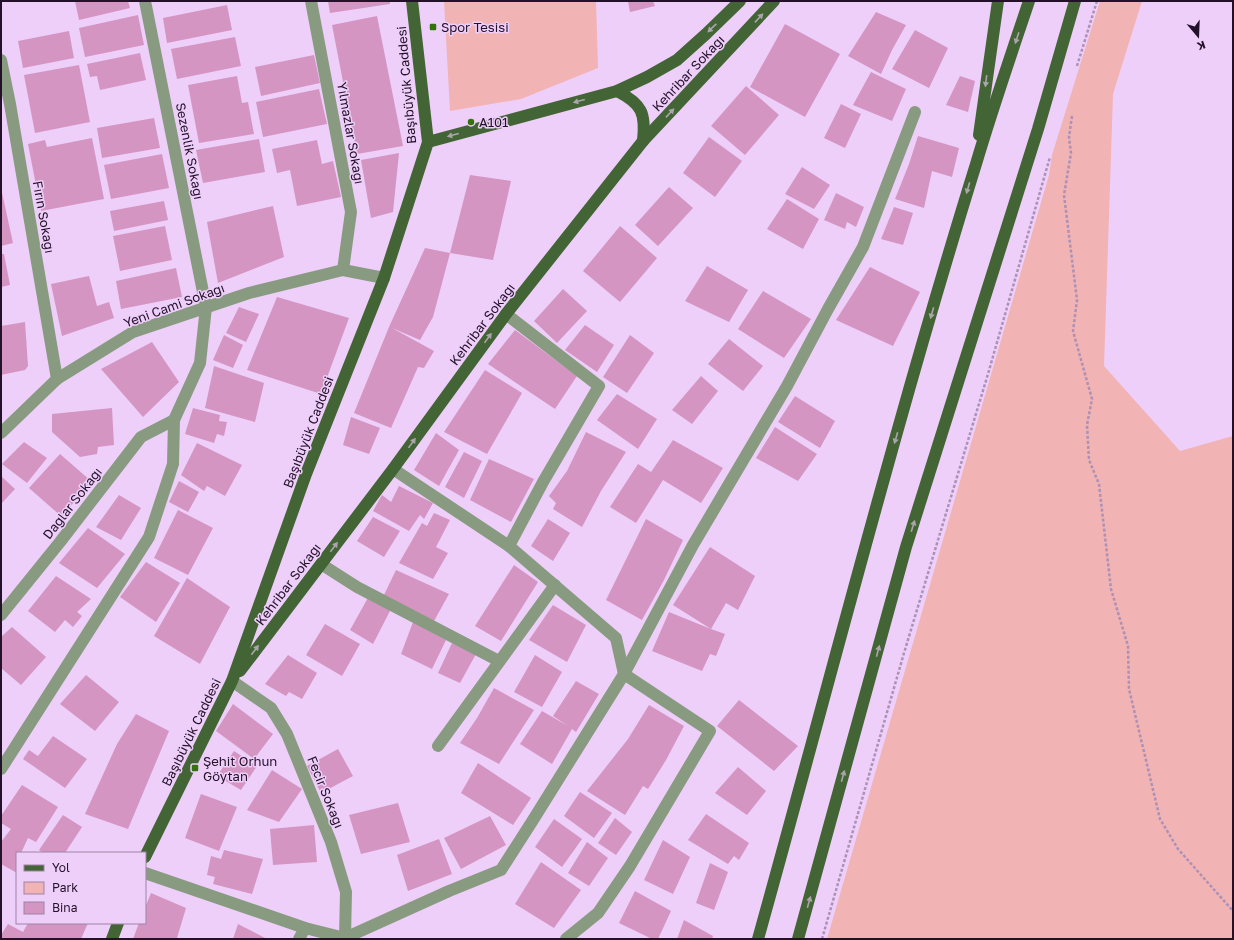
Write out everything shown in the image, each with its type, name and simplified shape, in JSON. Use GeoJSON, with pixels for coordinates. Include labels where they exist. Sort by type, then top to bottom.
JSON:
{"type":"FeatureCollection","features":[{"type":"Feature","properties":{"kind":"main road","name":"Başıbüyük Caddesi"},"geometry":{"type":"LineString","coordinates":[[146,855],[232,681],[306,474],[384,278],[428,142],[412,1]]}},
{"type":"Feature","properties":{"kind":"main road"},"geometry":{"type":"LineString","coordinates":[[428,142],[617,91],[647,77],[677,60],[740,1]]}},
{"type":"Feature","properties":{"kind":"main road","name":"Kehribar Sokağı"},"geometry":{"type":"LineString","coordinates":[[232,681],[393,469],[506,314],[643,141],[774,1]]}},
{"type":"Feature","properties":{"kind":"main road"},"geometry":{"type":"LineString","coordinates":[[976,164],[998,1]]}},
{"type":"Feature","properties":{"kind":"main road"},"geometry":{"type":"LineString","coordinates":[[758,939],[809,756],[864,549],[976,164],[1029,1]]}},
{"type":"Feature","properties":{"kind":"main road"},"geometry":{"type":"LineString","coordinates":[[798,939],[906,547],[1038,129],[1075,1]]}},
{"type":"Feature","properties":{"kind":"main road"},"geometry":{"type":"LineString","coordinates":[[617,91],[632,99],[640,108],[645,124],[643,141]]}},
{"type":"Feature","properties":{"kind":"main road"},"geometry":{"type":"LineString","coordinates":[[112,939],[118,924]]}},
{"type":"Feature","properties":{"kind":"street","name":"Sezenlik Sokağı"},"geometry":{"type":"LineString","coordinates":[[145,1],[206,307],[200,363],[174,420]]}},
{"type":"Feature","properties":{"kind":"street","name":"Yılmazlar Sokağı"},"geometry":{"type":"LineString","coordinates":[[311,1],[351,212],[343,270]]}},
{"type":"Feature","properties":{"kind":"street","name":"Fırın Sokağı"},"geometry":{"type":"LineString","coordinates":[[1,60],[57,379]]}},
{"type":"Feature","properties":{"kind":"street"},"geometry":{"type":"LineString","coordinates":[[146,873],[305,928],[346,938],[449,891],[501,870],[624,674],[693,545],[787,386],[863,247],[915,112]]}},
{"type":"Feature","properties":{"kind":"street","name":"Yeni Cami Sokağı"},"geometry":{"type":"LineString","coordinates":[[1,432],[57,379],[134,332],[250,293],[343,270],[384,278]]}},
{"type":"Feature","properties":{"kind":"street"},"geometry":{"type":"LineString","coordinates":[[506,314],[598,386],[508,546]]}},
{"type":"Feature","properties":{"kind":"street"},"geometry":{"type":"LineString","coordinates":[[1,769],[149,537],[173,464],[174,420]]}},
{"type":"Feature","properties":{"kind":"street","name":"Dağlar Sokağı"},"geometry":{"type":"LineString","coordinates":[[1,615],[141,438],[174,420]]}},
{"type":"Feature","properties":{"kind":"street"},"geometry":{"type":"LineString","coordinates":[[393,469],[508,546],[616,638],[624,674],[710,732],[630,866],[598,913],[566,939]]}},
{"type":"Feature","properties":{"kind":"street"},"geometry":{"type":"LineString","coordinates":[[320,564],[357,587],[499,661]]}},
{"type":"Feature","properties":{"kind":"street"},"geometry":{"type":"LineString","coordinates":[[438,746],[555,586]]}},
{"type":"Feature","properties":{"kind":"street","name":"Fecir Sokağı"},"geometry":{"type":"LineString","coordinates":[[232,681],[271,708],[287,734],[331,842],[346,892],[346,938]]}},
{"type":"Feature","properties":{"kind":"street"},"geometry":{"type":"LineString","coordinates":[[298,939],[305,928]]}},
{"type":"Feature","properties":{"kind":"path"},"geometry":{"type":"LineString","coordinates":[[1076,69],[1097,1]]}},
{"type":"Feature","properties":{"kind":"path"},"geometry":{"type":"LineString","coordinates":[[1072,116],[1069,137],[1071,153],[1064,195],[1077,300],[1073,331],[1092,399],[1087,426],[1089,460],[1099,484],[1112,589],[1128,646],[1129,689],[1160,819],[1178,849],[1233,911]]}},
{"type":"Feature","properties":{"kind":"path"},"geometry":{"type":"LineString","coordinates":[[822,939],[904,653],[988,374],[1052,151]]}},
{"type":"Feature","properties":{"kind":"green space"},"geometry":{"type":"Polygon","coordinates":[[[444,1],[596,1],[598,68],[521,99],[450,111],[444,1]]]}},
{"type":"Feature","properties":{"kind":"green space"},"geometry":{"type":"Polygon","coordinates":[[[1100,1],[1142,1],[1113,94],[1104,366],[1180,451],[1233,436],[1233,939],[827,939],[1049,175],[1052,155],[1100,1]]]}},
{"type":"Feature","properties":{"kind":"building"},"geometry":{"type":"Polygon","coordinates":[[[75,1],[128,1],[130,8],[79,20],[75,1]]]}},
{"type":"Feature","properties":{"kind":"building"},"geometry":{"type":"Polygon","coordinates":[[[328,1],[390,1],[390,4],[330,13],[328,1]]]}},
{"type":"Feature","properties":{"kind":"building"},"geometry":{"type":"Polygon","coordinates":[[[628,1],[653,1],[655,6],[630,12],[628,1]]]}},
{"type":"Feature","properties":{"kind":"building"},"geometry":{"type":"Polygon","coordinates":[[[227,5],[232,30],[167,43],[163,18],[227,5]]]}},
{"type":"Feature","properties":{"kind":"building"},"geometry":{"type":"Polygon","coordinates":[[[876,12],[906,25],[881,74],[848,56],[876,12]]]}},
{"type":"Feature","properties":{"kind":"building"},"geometry":{"type":"Polygon","coordinates":[[[138,15],[144,45],[85,57],[79,28],[138,15]]]}},
{"type":"Feature","properties":{"kind":"building"},"geometry":{"type":"Polygon","coordinates":[[[377,16],[403,146],[357,154],[332,25],[377,16]]]}},
{"type":"Feature","properties":{"kind":"building"},"geometry":{"type":"Polygon","coordinates":[[[785,24],[840,54],[805,117],[750,87],[785,24]]]}},
{"type":"Feature","properties":{"kind":"building"},"geometry":{"type":"Polygon","coordinates":[[[915,30],[948,48],[929,88],[892,69],[915,30]]]}},
{"type":"Feature","properties":{"kind":"building"},"geometry":{"type":"Polygon","coordinates":[[[69,31],[74,58],[23,68],[18,41],[69,31]]]}},
{"type":"Feature","properties":{"kind":"building"},"geometry":{"type":"Polygon","coordinates":[[[235,37],[241,66],[177,79],[171,49],[235,37]]]}},
{"type":"Feature","properties":{"kind":"building"},"geometry":{"type":"Polygon","coordinates":[[[140,53],[146,80],[100,90],[97,76],[90,77],[87,64],[140,53]]]}},
{"type":"Feature","properties":{"kind":"building"},"geometry":{"type":"Polygon","coordinates":[[[314,55],[320,83],[261,96],[255,67],[314,55]]]}},
{"type":"Feature","properties":{"kind":"building"},"geometry":{"type":"Polygon","coordinates":[[[79,65],[90,122],[35,133],[24,75],[79,65]]]}},
{"type":"Feature","properties":{"kind":"building"},"geometry":{"type":"Polygon","coordinates":[[[871,72],[906,89],[892,121],[853,105],[871,72]]]}},
{"type":"Feature","properties":{"kind":"building"},"geometry":{"type":"Polygon","coordinates":[[[237,76],[242,103],[248,102],[254,134],[199,143],[188,85],[237,76]]]}},
{"type":"Feature","properties":{"kind":"building"},"geometry":{"type":"Polygon","coordinates":[[[960,76],[975,81],[968,112],[946,105],[960,76]]]}},
{"type":"Feature","properties":{"kind":"building"},"geometry":{"type":"Polygon","coordinates":[[[746,86],[779,115],[745,155],[711,126],[746,86]]]}},
{"type":"Feature","properties":{"kind":"building"},"geometry":{"type":"Polygon","coordinates":[[[319,89],[327,124],[263,137],[256,102],[319,89]]]}},
{"type":"Feature","properties":{"kind":"building"},"geometry":{"type":"Polygon","coordinates":[[[841,104],[861,114],[845,148],[824,138],[841,104]]]}},
{"type":"Feature","properties":{"kind":"building"},"geometry":{"type":"Polygon","coordinates":[[[154,118],[160,148],[102,158],[97,128],[154,118]]]}},
{"type":"Feature","properties":{"kind":"building"},"geometry":{"type":"Polygon","coordinates":[[[918,136],[959,148],[952,177],[932,171],[924,208],[895,199],[918,136]]]}},
{"type":"Feature","properties":{"kind":"building"},"geometry":{"type":"Polygon","coordinates":[[[709,137],[742,161],[715,197],[683,173],[709,137]]]}},
{"type":"Feature","properties":{"kind":"building"},"geometry":{"type":"Polygon","coordinates":[[[92,138],[104,199],[41,211],[28,144],[45,140],[47,147],[92,138]]]}},
{"type":"Feature","properties":{"kind":"building"},"geometry":{"type":"Polygon","coordinates":[[[259,139],[265,172],[203,183],[196,150],[259,139]]]}},
{"type":"Feature","properties":{"kind":"building"},"geometry":{"type":"Polygon","coordinates":[[[317,140],[322,164],[333,161],[341,197],[297,206],[290,170],[277,173],[272,149],[317,140]]]}},
{"type":"Feature","properties":{"kind":"building"},"geometry":{"type":"Polygon","coordinates":[[[399,153],[393,212],[371,218],[361,160],[399,153]]]}},
{"type":"Feature","properties":{"kind":"building"},"geometry":{"type":"Polygon","coordinates":[[[162,154],[169,188],[111,199],[104,165],[162,154]]]}},
{"type":"Feature","properties":{"kind":"building"},"geometry":{"type":"Polygon","coordinates":[[[802,167],[830,185],[814,209],[785,194],[802,167]]]}},
{"type":"Feature","properties":{"kind":"building"},"geometry":{"type":"Polygon","coordinates":[[[470,175],[511,181],[493,260],[450,253],[470,175]]]}},
{"type":"Feature","properties":{"kind":"building"},"geometry":{"type":"Polygon","coordinates":[[[669,187],[693,208],[658,246],[635,225],[669,187]]]}},
{"type":"Feature","properties":{"kind":"building"},"geometry":{"type":"Polygon","coordinates":[[[1,188],[13,243],[1,246],[1,188]]]}},
{"type":"Feature","properties":{"kind":"building"},"geometry":{"type":"Polygon","coordinates":[[[836,193],[864,207],[856,227],[847,222],[845,229],[824,220],[836,193]]]}},
{"type":"Feature","properties":{"kind":"building"},"geometry":{"type":"Polygon","coordinates":[[[787,199],[819,219],[803,249],[767,229],[787,199]]]}},
{"type":"Feature","properties":{"kind":"building"},"geometry":{"type":"Polygon","coordinates":[[[164,201],[168,220],[114,231],[110,211],[164,201]]]}},
{"type":"Feature","properties":{"kind":"building"},"geometry":{"type":"Polygon","coordinates":[[[273,206],[284,257],[218,283],[207,222],[273,206]]]}},
{"type":"Feature","properties":{"kind":"building"},"geometry":{"type":"Polygon","coordinates":[[[894,207],[913,213],[903,245],[881,239],[894,207]]]}},
{"type":"Feature","properties":{"kind":"building"},"geometry":{"type":"Polygon","coordinates":[[[165,226],[172,260],[120,271],[113,236],[165,226]]]}},
{"type":"Feature","properties":{"kind":"building"},"geometry":{"type":"Polygon","coordinates":[[[620,226],[657,258],[620,302],[583,271],[620,226]]]}},
{"type":"Feature","properties":{"kind":"building"},"geometry":{"type":"Polygon","coordinates":[[[425,248],[450,253],[433,317],[420,340],[392,328],[434,351],[424,368],[418,367],[391,428],[354,413],[389,327],[425,248]]]}},
{"type":"Feature","properties":{"kind":"building"},"geometry":{"type":"Polygon","coordinates":[[[1,254],[4,254],[10,285],[1,287],[1,254]]]}},
{"type":"Feature","properties":{"kind":"building"},"geometry":{"type":"Polygon","coordinates":[[[707,266],[748,290],[729,322],[685,301],[707,266]]]}},
{"type":"Feature","properties":{"kind":"building"},"geometry":{"type":"Polygon","coordinates":[[[870,267],[920,292],[893,346],[836,320],[870,267]]]}},
{"type":"Feature","properties":{"kind":"building"},"geometry":{"type":"Polygon","coordinates":[[[176,268],[182,297],[121,309],[116,281],[176,268]]]}},
{"type":"Feature","properties":{"kind":"building"},"geometry":{"type":"Polygon","coordinates":[[[89,276],[97,306],[109,302],[114,318],[62,336],[51,284],[89,276]]]}},
{"type":"Feature","properties":{"kind":"building"},"geometry":{"type":"Polygon","coordinates":[[[563,289],[587,311],[557,343],[534,321],[563,289]]]}},
{"type":"Feature","properties":{"kind":"building"},"geometry":{"type":"Polygon","coordinates":[[[763,291],[811,319],[784,358],[738,329],[763,291]]]}},
{"type":"Feature","properties":{"kind":"building"},"geometry":{"type":"Polygon","coordinates":[[[277,297],[349,318],[321,394],[247,370],[277,297]]]}},
{"type":"Feature","properties":{"kind":"building"},"geometry":{"type":"Polygon","coordinates":[[[239,307],[259,314],[246,342],[226,333],[239,307]]]}},
{"type":"Feature","properties":{"kind":"building"},"geometry":{"type":"Polygon","coordinates":[[[25,322],[28,366],[25,370],[1,375],[1,326],[25,322]]]}},
{"type":"Feature","properties":{"kind":"building"},"geometry":{"type":"Polygon","coordinates":[[[585,325],[614,345],[597,372],[565,350],[585,325]]]}},
{"type":"Feature","properties":{"kind":"building"},"geometry":{"type":"Polygon","coordinates":[[[515,330],[577,376],[555,409],[488,364],[515,330]]]}},
{"type":"Feature","properties":{"kind":"building"},"geometry":{"type":"Polygon","coordinates":[[[224,335],[243,345],[233,368],[213,360],[224,335]]]}},
{"type":"Feature","properties":{"kind":"building"},"geometry":{"type":"Polygon","coordinates":[[[630,335],[654,353],[627,393],[603,377],[630,335]]]}},
{"type":"Feature","properties":{"kind":"building"},"geometry":{"type":"Polygon","coordinates":[[[729,339],[763,366],[743,391],[708,364],[729,339]]]}},
{"type":"Feature","properties":{"kind":"building"},"geometry":{"type":"Polygon","coordinates":[[[152,342],[179,382],[143,417],[101,369],[152,342]]]}},
{"type":"Feature","properties":{"kind":"building"},"geometry":{"type":"Polygon","coordinates":[[[214,366],[264,383],[255,422],[205,408],[214,366]]]}},
{"type":"Feature","properties":{"kind":"building"},"geometry":{"type":"Polygon","coordinates":[[[485,370],[522,393],[487,454],[444,432],[485,370]]]}},
{"type":"Feature","properties":{"kind":"building"},"geometry":{"type":"Polygon","coordinates":[[[701,376],[718,391],[692,424],[672,410],[701,376]]]}},
{"type":"Feature","properties":{"kind":"building"},"geometry":{"type":"Polygon","coordinates":[[[617,394],[657,419],[638,449],[597,420],[617,394]]]}},
{"type":"Feature","properties":{"kind":"building"},"geometry":{"type":"Polygon","coordinates":[[[795,396],[835,421],[820,448],[778,422],[795,396]]]}},
{"type":"Feature","properties":{"kind":"building"},"geometry":{"type":"Polygon","coordinates":[[[112,408],[114,445],[98,447],[97,454],[80,457],[52,432],[52,414],[112,408]]]}},
{"type":"Feature","properties":{"kind":"building"},"geometry":{"type":"Polygon","coordinates":[[[193,408],[220,415],[219,421],[227,422],[224,436],[217,434],[214,443],[185,434],[193,408]]]}},
{"type":"Feature","properties":{"kind":"building"},"geometry":{"type":"Polygon","coordinates":[[[351,417],[380,428],[369,454],[343,445],[351,417]]]}},
{"type":"Feature","properties":{"kind":"building"},"geometry":{"type":"Polygon","coordinates":[[[775,427],[817,454],[798,481],[756,458],[775,427]]]}},
{"type":"Feature","properties":{"kind":"building"},"geometry":{"type":"Polygon","coordinates":[[[586,432],[626,452],[601,491],[582,527],[553,509],[556,503],[549,496],[567,471],[586,432]]]}},
{"type":"Feature","properties":{"kind":"building"},"geometry":{"type":"Polygon","coordinates":[[[436,433],[459,450],[439,486],[414,470],[436,433]]]}},
{"type":"Feature","properties":{"kind":"building"},"geometry":{"type":"Polygon","coordinates":[[[673,440],[723,468],[701,503],[663,480],[636,523],[610,507],[638,464],[651,472],[673,440]]]}},
{"type":"Feature","properties":{"kind":"building"},"geometry":{"type":"Polygon","coordinates":[[[24,442],[47,458],[27,483],[2,464],[24,442]]]}},
{"type":"Feature","properties":{"kind":"building"},"geometry":{"type":"Polygon","coordinates":[[[197,443],[242,465],[225,496],[207,486],[204,491],[181,475],[197,443]]]}},
{"type":"Feature","properties":{"kind":"building"},"geometry":{"type":"Polygon","coordinates":[[[464,452],[482,461],[464,498],[445,487],[464,452]]]}},
{"type":"Feature","properties":{"kind":"building"},"geometry":{"type":"Polygon","coordinates":[[[60,454],[91,481],[62,517],[29,488],[60,454]]]}},
{"type":"Feature","properties":{"kind":"building"},"geometry":{"type":"Polygon","coordinates":[[[489,459],[534,479],[511,522],[470,500],[489,459]]]}},
{"type":"Feature","properties":{"kind":"building"},"geometry":{"type":"Polygon","coordinates":[[[1,476],[15,489],[1,504],[1,476]]]}},
{"type":"Feature","properties":{"kind":"building"},"geometry":{"type":"Polygon","coordinates":[[[179,481],[199,492],[188,512],[169,502],[179,481]]]}},
{"type":"Feature","properties":{"kind":"building"},"geometry":{"type":"Polygon","coordinates":[[[399,486],[433,503],[424,519],[420,515],[409,531],[373,511],[382,495],[391,502],[399,486]]]}},
{"type":"Feature","properties":{"kind":"building"},"geometry":{"type":"Polygon","coordinates":[[[119,495],[141,508],[121,540],[96,527],[119,495]]]}},
{"type":"Feature","properties":{"kind":"building"},"geometry":{"type":"Polygon","coordinates":[[[178,510],[213,528],[188,575],[154,558],[178,510]]]}},
{"type":"Feature","properties":{"kind":"building"},"geometry":{"type":"Polygon","coordinates":[[[434,513],[450,520],[436,547],[448,553],[433,579],[399,563],[422,523],[427,526],[434,513]]]}},
{"type":"Feature","properties":{"kind":"building"},"geometry":{"type":"Polygon","coordinates":[[[373,517],[400,531],[384,557],[357,541],[373,517]]]}},
{"type":"Feature","properties":{"kind":"building"},"geometry":{"type":"Polygon","coordinates":[[[548,519],[570,533],[553,561],[531,546],[548,519]]]}},
{"type":"Feature","properties":{"kind":"building"},"geometry":{"type":"Polygon","coordinates":[[[646,519],[683,540],[664,580],[642,620],[606,600],[646,519]]]}},
{"type":"Feature","properties":{"kind":"building"},"geometry":{"type":"Polygon","coordinates":[[[88,528],[125,554],[97,588],[59,563],[88,528]]]}},
{"type":"Feature","properties":{"kind":"building"},"geometry":{"type":"Polygon","coordinates":[[[710,547],[755,576],[738,610],[726,603],[711,629],[673,605],[710,547]]]}},
{"type":"Feature","properties":{"kind":"building"},"geometry":{"type":"Polygon","coordinates":[[[146,562],[180,583],[156,622],[120,597],[146,562]]]}},
{"type":"Feature","properties":{"kind":"building"},"geometry":{"type":"Polygon","coordinates":[[[514,565],[538,582],[501,641],[475,626],[514,565]]]}},
{"type":"Feature","properties":{"kind":"building"},"geometry":{"type":"Polygon","coordinates":[[[396,570],[449,594],[434,621],[383,597],[396,570]]]}},
{"type":"Feature","properties":{"kind":"building"},"geometry":{"type":"Polygon","coordinates":[[[56,576],[91,599],[77,612],[82,616],[73,627],[65,620],[55,632],[28,611],[56,576]]]}},
{"type":"Feature","properties":{"kind":"building"},"geometry":{"type":"Polygon","coordinates":[[[187,578],[230,607],[200,664],[154,636],[187,578]]]}},
{"type":"Feature","properties":{"kind":"building"},"geometry":{"type":"Polygon","coordinates":[[[369,596],[391,609],[373,644],[350,630],[369,596]]]}},
{"type":"Feature","properties":{"kind":"building"},"geometry":{"type":"Polygon","coordinates":[[[553,605],[586,625],[567,662],[529,640],[553,605]]]}},
{"type":"Feature","properties":{"kind":"building"},"geometry":{"type":"Polygon","coordinates":[[[669,612],[725,634],[716,656],[710,654],[702,671],[652,651],[669,612]]]}},
{"type":"Feature","properties":{"kind":"building"},"geometry":{"type":"Polygon","coordinates":[[[413,622],[446,640],[432,669],[401,654],[413,622]]]}},
{"type":"Feature","properties":{"kind":"building"},"geometry":{"type":"Polygon","coordinates":[[[325,624],[360,644],[342,676],[306,655],[325,624]]]}},
{"type":"Feature","properties":{"kind":"building"},"geometry":{"type":"Polygon","coordinates":[[[12,627],[46,657],[21,685],[1,668],[1,637],[12,627]]]}},
{"type":"Feature","properties":{"kind":"building"},"geometry":{"type":"Polygon","coordinates":[[[452,643],[476,654],[460,683],[438,673],[452,643]]]}},
{"type":"Feature","properties":{"kind":"building"},"geometry":{"type":"Polygon","coordinates":[[[288,655],[317,673],[302,699],[289,692],[286,696],[265,684],[288,655]]]}},
{"type":"Feature","properties":{"kind":"building"},"geometry":{"type":"Polygon","coordinates":[[[535,655],[562,672],[542,707],[514,692],[535,655]]]}},
{"type":"Feature","properties":{"kind":"building"},"geometry":{"type":"Polygon","coordinates":[[[86,675],[119,702],[95,731],[60,704],[86,675]]]}},
{"type":"Feature","properties":{"kind":"building"},"geometry":{"type":"Polygon","coordinates":[[[576,681],[599,694],[576,732],[572,729],[552,764],[520,744],[542,711],[568,726],[553,716],[576,681]]]}},
{"type":"Feature","properties":{"kind":"building"},"geometry":{"type":"Polygon","coordinates":[[[494,688],[534,710],[499,764],[460,743],[477,718],[494,688]]]}},
{"type":"Feature","properties":{"kind":"building"},"geometry":{"type":"Polygon","coordinates":[[[739,700],[798,746],[774,771],[717,726],[739,700]]]}},
{"type":"Feature","properties":{"kind":"building"},"geometry":{"type":"Polygon","coordinates":[[[233,704],[273,734],[254,759],[216,731],[233,704]]]}},
{"type":"Feature","properties":{"kind":"building"},"geometry":{"type":"Polygon","coordinates":[[[649,705],[684,726],[666,760],[648,789],[643,786],[625,815],[587,791],[628,739],[649,705]]]}},
{"type":"Feature","properties":{"kind":"building"},"geometry":{"type":"Polygon","coordinates":[[[136,714],[169,731],[128,829],[85,814],[117,744],[136,714]]]}},
{"type":"Feature","properties":{"kind":"building"},"geometry":{"type":"Polygon","coordinates":[[[53,736],[87,759],[65,788],[23,759],[29,750],[38,756],[53,736]]]}},
{"type":"Feature","properties":{"kind":"building"},"geometry":{"type":"Polygon","coordinates":[[[338,749],[353,776],[321,793],[307,766],[338,749]]]}},
{"type":"Feature","properties":{"kind":"building"},"geometry":{"type":"Polygon","coordinates":[[[234,751],[257,766],[241,790],[217,776],[234,751]]]}},
{"type":"Feature","properties":{"kind":"building"},"geometry":{"type":"Polygon","coordinates":[[[478,763],[531,798],[513,825],[461,793],[478,763]]]}},
{"type":"Feature","properties":{"kind":"building"},"geometry":{"type":"Polygon","coordinates":[[[738,767],[766,791],[747,815],[715,793],[738,767]]]}},
{"type":"Feature","properties":{"kind":"building"},"geometry":{"type":"Polygon","coordinates":[[[272,770],[302,789],[279,822],[247,810],[272,770]]]}},
{"type":"Feature","properties":{"kind":"building"},"geometry":{"type":"Polygon","coordinates":[[[22,785],[58,807],[36,842],[28,838],[21,852],[16,852],[16,872],[1,864],[1,842],[11,829],[1,823],[1,816],[22,785]]]}},
{"type":"Feature","properties":{"kind":"building"},"geometry":{"type":"Polygon","coordinates":[[[580,792],[612,813],[594,838],[564,816],[580,792]]]}},
{"type":"Feature","properties":{"kind":"building"},"geometry":{"type":"Polygon","coordinates":[[[201,794],[237,807],[219,851],[185,838],[201,794]]]}},
{"type":"Feature","properties":{"kind":"building"},"geometry":{"type":"Polygon","coordinates":[[[398,803],[410,842],[361,854],[349,815],[398,803]]]}},
{"type":"Feature","properties":{"kind":"building"},"geometry":{"type":"Polygon","coordinates":[[[706,814],[749,843],[739,860],[734,856],[728,864],[688,840],[706,814]]]}},
{"type":"Feature","properties":{"kind":"building"},"geometry":{"type":"Polygon","coordinates":[[[63,815],[82,827],[66,852],[42,852],[39,850],[63,815]]]}},
{"type":"Feature","properties":{"kind":"building"},"geometry":{"type":"Polygon","coordinates":[[[490,816],[506,845],[461,869],[444,838],[490,816]]]}},
{"type":"Feature","properties":{"kind":"building"},"geometry":{"type":"Polygon","coordinates":[[[615,818],[632,832],[616,855],[598,843],[615,818]]]}},
{"type":"Feature","properties":{"kind":"building"},"geometry":{"type":"Polygon","coordinates":[[[554,819],[582,839],[562,867],[535,847],[554,819]]]}},
{"type":"Feature","properties":{"kind":"building"},"geometry":{"type":"Polygon","coordinates":[[[314,825],[317,862],[273,865],[270,829],[314,825]]]}},
{"type":"Feature","properties":{"kind":"building"},"geometry":{"type":"Polygon","coordinates":[[[439,839],[452,874],[408,891],[397,855],[439,839]]]}},
{"type":"Feature","properties":{"kind":"building"},"geometry":{"type":"Polygon","coordinates":[[[663,840],[690,857],[673,894],[644,880],[663,840]]]}},
{"type":"Feature","properties":{"kind":"building"},"geometry":{"type":"Polygon","coordinates":[[[587,842],[608,858],[589,886],[568,873],[587,842]]]}},
{"type":"Feature","properties":{"kind":"building"},"geometry":{"type":"Polygon","coordinates":[[[224,850],[263,859],[252,894],[213,884],[215,877],[207,875],[211,856],[221,859],[224,850]]]}},
{"type":"Feature","properties":{"kind":"building"},"geometry":{"type":"Polygon","coordinates":[[[541,862],[581,890],[554,928],[515,904],[541,862]]]}},
{"type":"Feature","properties":{"kind":"building"},"geometry":{"type":"Polygon","coordinates":[[[710,863],[728,872],[714,910],[696,903],[710,863]]]}},
{"type":"Feature","properties":{"kind":"building"},"geometry":{"type":"Polygon","coordinates":[[[635,891],[671,911],[658,939],[652,939],[619,923],[635,891]]]}},
{"type":"Feature","properties":{"kind":"building"},"geometry":{"type":"Polygon","coordinates":[[[151,893],[186,908],[177,938],[180,939],[133,939],[139,924],[146,924],[146,906],[151,893]]]}},
{"type":"Feature","properties":{"kind":"building"},"geometry":{"type":"Polygon","coordinates":[[[684,920],[713,936],[712,939],[677,939],[684,920]]]}},
{"type":"Feature","properties":{"kind":"building"},"geometry":{"type":"Polygon","coordinates":[[[8,924],[23,932],[27,924],[88,924],[81,939],[1,939],[1,935],[8,924]]]}},
{"type":"Feature","properties":{"kind":"building"},"geometry":{"type":"Polygon","coordinates":[[[238,924],[267,939],[233,939],[238,924]]]}},
{"type":"Feature","properties":{"kind":"place","name":"Spor Tesisi"},"geometry":{"type":"Point","coordinates":[433,27]}},
{"type":"Feature","properties":{"kind":"place","name":"A101"},"geometry":{"type":"Point","coordinates":[471,122]}},
{"type":"Feature","properties":{"kind":"place","name":"Şehit Orhun Göytan"},"geometry":{"type":"Point","coordinates":[195,768]}}]}
